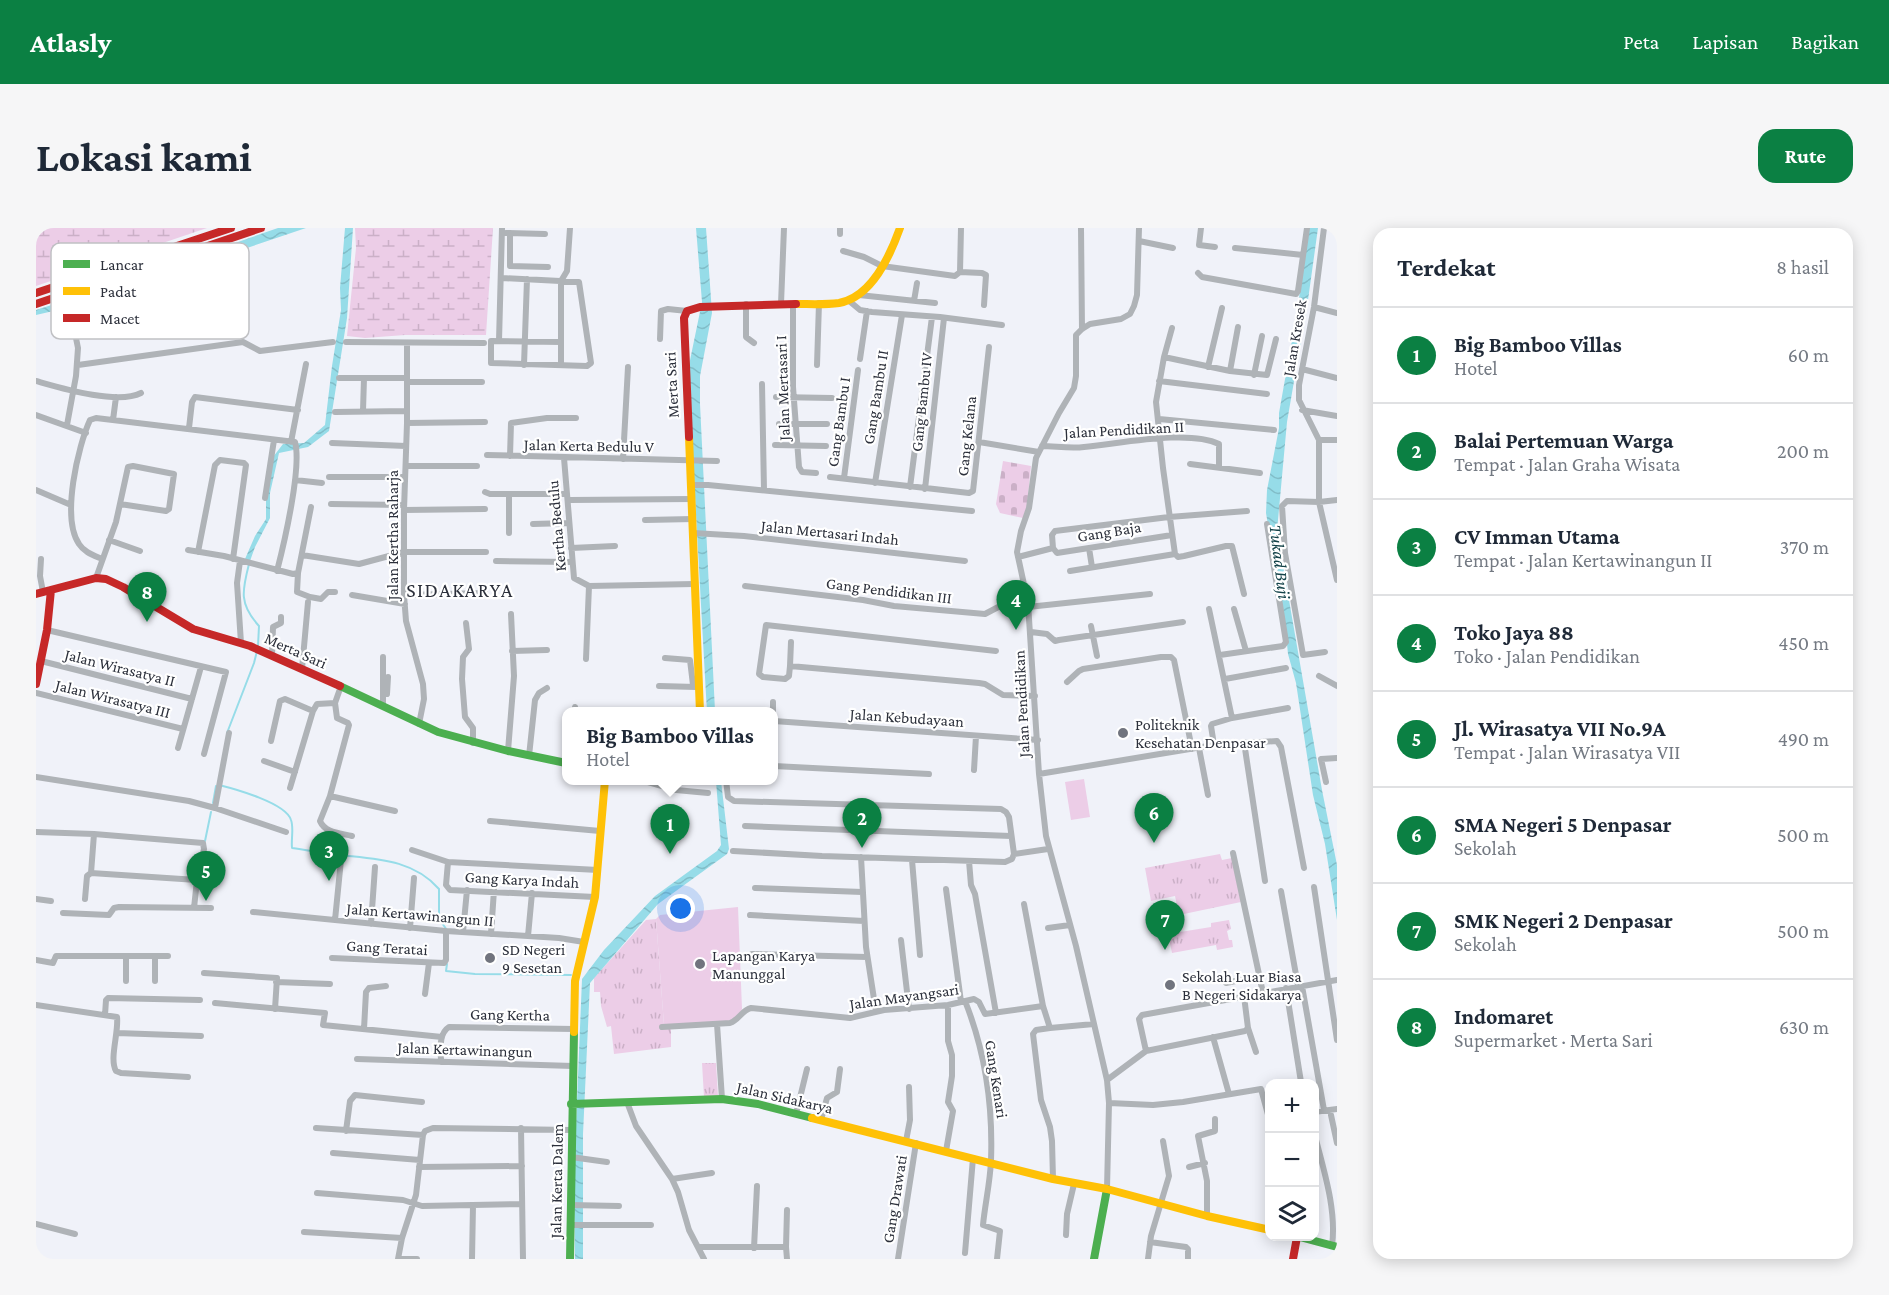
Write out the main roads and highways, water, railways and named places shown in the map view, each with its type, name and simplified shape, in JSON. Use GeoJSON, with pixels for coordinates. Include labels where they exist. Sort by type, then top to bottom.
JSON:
{"type":"FeatureCollection","features":[{"type":"Feature","properties":{"kind":"main road"},"geometry":{"type":"LineString","coordinates":[[186,243],[231,228]]}},
{"type":"Feature","properties":{"kind":"main road"},"geometry":{"type":"LineString","coordinates":[[218,243],[261,228]]}},
{"type":"Feature","properties":{"kind":"main road","name":"Merta Sari"},"geometry":{"type":"LineString","coordinates":[[699,707],[696,686],[693,485],[683,325],[687,311],[714,306],[848,300],[867,288],[882,266],[900,228]]}},
{"type":"Feature","properties":{"kind":"main road"},"geometry":{"type":"LineString","coordinates":[[36,293],[51,288]]}},
{"type":"Feature","properties":{"kind":"main road"},"geometry":{"type":"LineString","coordinates":[[36,304],[51,300]]}},
{"type":"Feature","properties":{"kind":"main road","name":"Merta Sari"},"geometry":{"type":"LineString","coordinates":[[43,592],[96,578],[106,579],[193,629],[250,646],[438,732],[473,743],[562,761]]}},
{"type":"Feature","properties":{"kind":"main road"},"geometry":{"type":"LineString","coordinates":[[36,684],[47,630],[43,592]]}},
{"type":"Feature","properties":{"kind":"main road"},"geometry":{"type":"LineString","coordinates":[[573,1104],[575,981],[595,897],[605,785]]}},
{"type":"Feature","properties":{"kind":"main road","name":"Jalan Sidakarya"},"geometry":{"type":"LineString","coordinates":[[573,1104],[722,1099],[758,1104],[1053,1179],[1107,1189],[1265,1229]]}},
{"type":"Feature","properties":{"kind":"main road","name":"Jalan Kerta Dalem"},"geometry":{"type":"LineString","coordinates":[[570,1259],[573,1104]]}},
{"type":"Feature","properties":{"kind":"main road"},"geometry":{"type":"LineString","coordinates":[[1094,1259],[1107,1189]]}},
{"type":"Feature","properties":{"kind":"main road"},"geometry":{"type":"LineString","coordinates":[[1293,1259],[1296,1241]]}},
{"type":"Feature","properties":{"kind":"main road"},"geometry":{"type":"LineString","coordinates":[[1319,1241],[1334,1247]]}},
{"type":"Feature","properties":{"kind":"water"},"geometry":{"type":"Polygon","coordinates":[[[278,228],[306,228],[249,247],[249,243],[235,243],[278,228]]]}},
{"type":"Feature","properties":{"kind":"water"},"geometry":{"type":"Polygon","coordinates":[[[345,228],[353,228],[347,318],[329,431],[308,447],[279,453],[270,493],[270,518],[250,561],[245,559],[255,536],[266,519],[266,495],[273,457],[283,444],[304,443],[325,425],[341,310],[340,288],[345,228]]]}},
{"type":"Feature","properties":{"kind":"water"},"geometry":{"type":"Polygon","coordinates":[[[696,228],[706,228],[712,313],[700,376],[700,404],[715,707],[707,707],[688,370],[702,302],[696,228]]]}},
{"type":"Feature","properties":{"kind":"water","name":"Tukad Buji"},"geometry":{"type":"Polygon","coordinates":[[[1308,228],[1318,228],[1287,422],[1277,531],[1337,865],[1337,920],[1325,844],[1313,795],[1296,683],[1288,654],[1266,513],[1267,490],[1279,428],[1279,413],[1298,306],[1308,228]]]}},
{"type":"Feature","properties":{"kind":"water"},"geometry":{"type":"Polygon","coordinates":[[[51,305],[51,312],[36,315],[36,310],[51,305]]]}},
{"type":"Feature","properties":{"kind":"water"},"geometry":{"type":"Polygon","coordinates":[[[716,785],[721,785],[729,849],[727,854],[658,904],[590,983],[583,1134],[583,1259],[575,1259],[574,1174],[582,979],[604,950],[655,896],[717,851],[721,845],[716,785]]]}},
{"type":"Feature","properties":{"kind":"waterway"},"geometry":{"type":"LineString","coordinates":[[249,564],[244,597],[248,611],[259,626],[258,646]]}},
{"type":"Feature","properties":{"kind":"waterway"},"geometry":{"type":"LineString","coordinates":[[227,733],[257,651]]}},
{"type":"Feature","properties":{"kind":"waterway"},"geometry":{"type":"LineString","coordinates":[[219,785],[259,798],[287,814],[292,823],[292,848],[393,862],[429,879],[439,889],[439,919],[447,930]]}},
{"type":"Feature","properties":{"kind":"waterway"},"geometry":{"type":"LineString","coordinates":[[213,803],[216,786]]}},
{"type":"Feature","properties":{"kind":"waterway"},"geometry":{"type":"LineString","coordinates":[[203,841],[205,841],[211,812]]}},
{"type":"Feature","properties":{"kind":"waterway"},"geometry":{"type":"LineString","coordinates":[[447,964],[446,971],[475,974],[571,975]]}},
{"type":"Feature","properties":{"kind":"place","name":"Indomaret"},"geometry":{"type":"Point","coordinates":[147,622]}},
{"type":"Feature","properties":{"kind":"place","name":"Toko Jaya 88"},"geometry":{"type":"Point","coordinates":[1016,630]}},
{"type":"Feature","properties":{"kind":"place","name":"Politeknik Kesehatan Denpasar"},"geometry":{"type":"Point","coordinates":[1123,733]}},
{"type":"Feature","properties":{"kind":"place","name":"SMA Negeri 5 Denpasar"},"geometry":{"type":"Point","coordinates":[1154,843]}},
{"type":"Feature","properties":{"kind":"place","name":"Balai Pertemuan Warga"},"geometry":{"type":"Point","coordinates":[862,848]}},
{"type":"Feature","properties":{"kind":"place","name":"Big Bamboo Villas"},"geometry":{"type":"Point","coordinates":[670,854]}},
{"type":"Feature","properties":{"kind":"place","name":"CV Imman Utama"},"geometry":{"type":"Point","coordinates":[329,881]}},
{"type":"Feature","properties":{"kind":"place","name":"Jl. Wirasatya VII No.9A"},"geometry":{"type":"Point","coordinates":[206,901]}},
{"type":"Feature","properties":{"kind":"place","name":"SMK Negeri 2 Denpasar"},"geometry":{"type":"Point","coordinates":[1165,950]}},
{"type":"Feature","properties":{"kind":"place","name":"SD Negeri 9 Sesetan"},"geometry":{"type":"Point","coordinates":[490,958]}},
{"type":"Feature","properties":{"kind":"place","name":"Lapangan Karya Manunggal"},"geometry":{"type":"Point","coordinates":[700,964]}},
{"type":"Feature","properties":{"kind":"place","name":"Sekolah Luar Biasa B Negeri Sidakarya"},"geometry":{"type":"Point","coordinates":[1170,985]}},
{"type":"Feature","properties":{"kind":"district","name":"SIDAKARYA"},"geometry":{"type":"Point","coordinates":[460,590]}}]}
